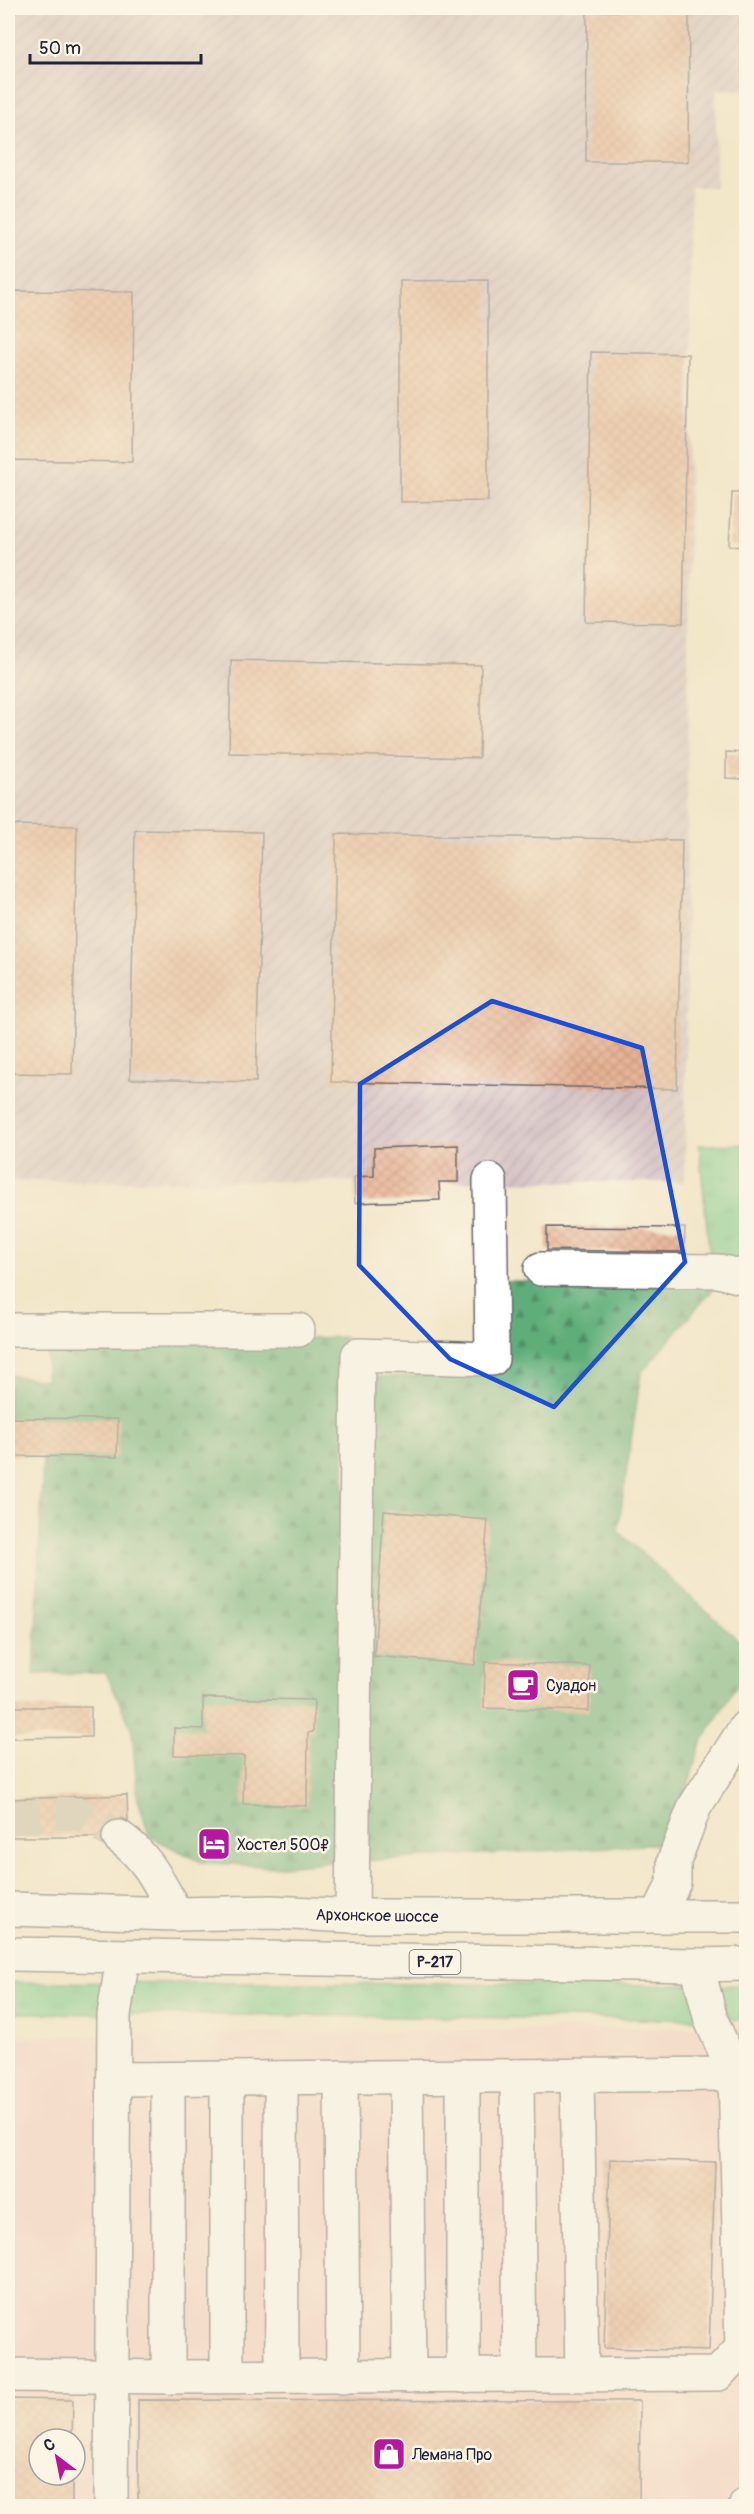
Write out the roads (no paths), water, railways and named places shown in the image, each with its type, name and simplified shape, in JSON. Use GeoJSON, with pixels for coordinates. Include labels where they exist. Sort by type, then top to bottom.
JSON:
{"type":"FeatureCollection","features":[{"type":"Feature","properties":{"kind":"main road"},"geometry":{"type":"LineString","coordinates":[[352,1916],[358,1355],[492,1359],[490,1180]]}},
{"type":"Feature","properties":{"kind":"main road"},"geometry":{"type":"LineString","coordinates":[[541,1269],[718,1271],[747,1278]]}},
{"type":"Feature","properties":{"kind":"main road"},"geometry":{"type":"LineString","coordinates":[[8,1330],[298,1330]]}},
{"type":"Feature","properties":{"kind":"main road"},"geometry":{"type":"LineString","coordinates":[[658,1916],[674,1882],[674,1861],[695,1806],[747,1727]]}},
{"type":"Feature","properties":{"kind":"main road"},"geometry":{"type":"LineString","coordinates":[[119,1837],[134,1848],[149,1864],[176,1914]]}},
{"type":"Feature","properties":{"kind":"main road","name":"Архонское шоссе"},"geometry":{"type":"LineString","coordinates":[[8,1909],[176,1914],[272,1912],[352,1916],[747,1916]]}},
{"type":"Feature","properties":{"kind":"main road","name":"Р-217"},"geometry":{"type":"LineString","coordinates":[[8,1954],[123,1958],[747,1964]]}},
{"type":"Feature","properties":{"kind":"main road"},"geometry":{"type":"LineString","coordinates":[[111,2506],[114,2015],[123,1958]]}},
{"type":"Feature","properties":{"kind":"main road"},"geometry":{"type":"LineString","coordinates":[[8,2375],[343,2377],[718,2374],[742,2348],[735,2074],[711,2020],[697,1965]]}},
{"type":"Feature","properties":{"kind":"main road"},"geometry":{"type":"LineString","coordinates":[[114,2079],[735,2074]]}},
{"type":"Feature","properties":{"kind":"main road"},"geometry":{"type":"LineString","coordinates":[[577,2075],[582,2375]]}},
{"type":"Feature","properties":{"kind":"main road"},"geometry":{"type":"LineString","coordinates":[[463,2076],[463,2376]]}},
{"type":"Feature","properties":{"kind":"main road"},"geometry":{"type":"LineString","coordinates":[[518,2076],[520,2374]]}},
{"type":"Feature","properties":{"kind":"main road"},"geometry":{"type":"LineString","coordinates":[[341,2077],[343,2377]]}},
{"type":"Feature","properties":{"kind":"main road"},"geometry":{"type":"LineString","coordinates":[[227,2078],[227,2376]]}},
{"type":"Feature","properties":{"kind":"main road"},"geometry":{"type":"LineString","coordinates":[[280,2078],[282,2376]]}},
{"type":"Feature","properties":{"kind":"main road"},"geometry":{"type":"LineString","coordinates":[[406,2078],[409,2376]]}},
{"type":"Feature","properties":{"kind":"main road"},"geometry":{"type":"LineString","coordinates":[[168,2079],[168,2377]]}},
{"type":"Feature","properties":{"kind":"tunnel"},"geometry":{"type":"LineString","coordinates":[[8,1819],[50,1813],[80,1814],[119,1837]]}},
{"type":"Feature","properties":{"kind":"place","name":"Суадон"},"geometry":{"type":"Point","coordinates":[523,1685]}},
{"type":"Feature","properties":{"kind":"place","name":"Хостел 500₽"},"geometry":{"type":"Point","coordinates":[214,1844]}},
{"type":"Feature","properties":{"kind":"place","name":"Лемана Про"},"geometry":{"type":"Point","coordinates":[389,2454]}}]}
